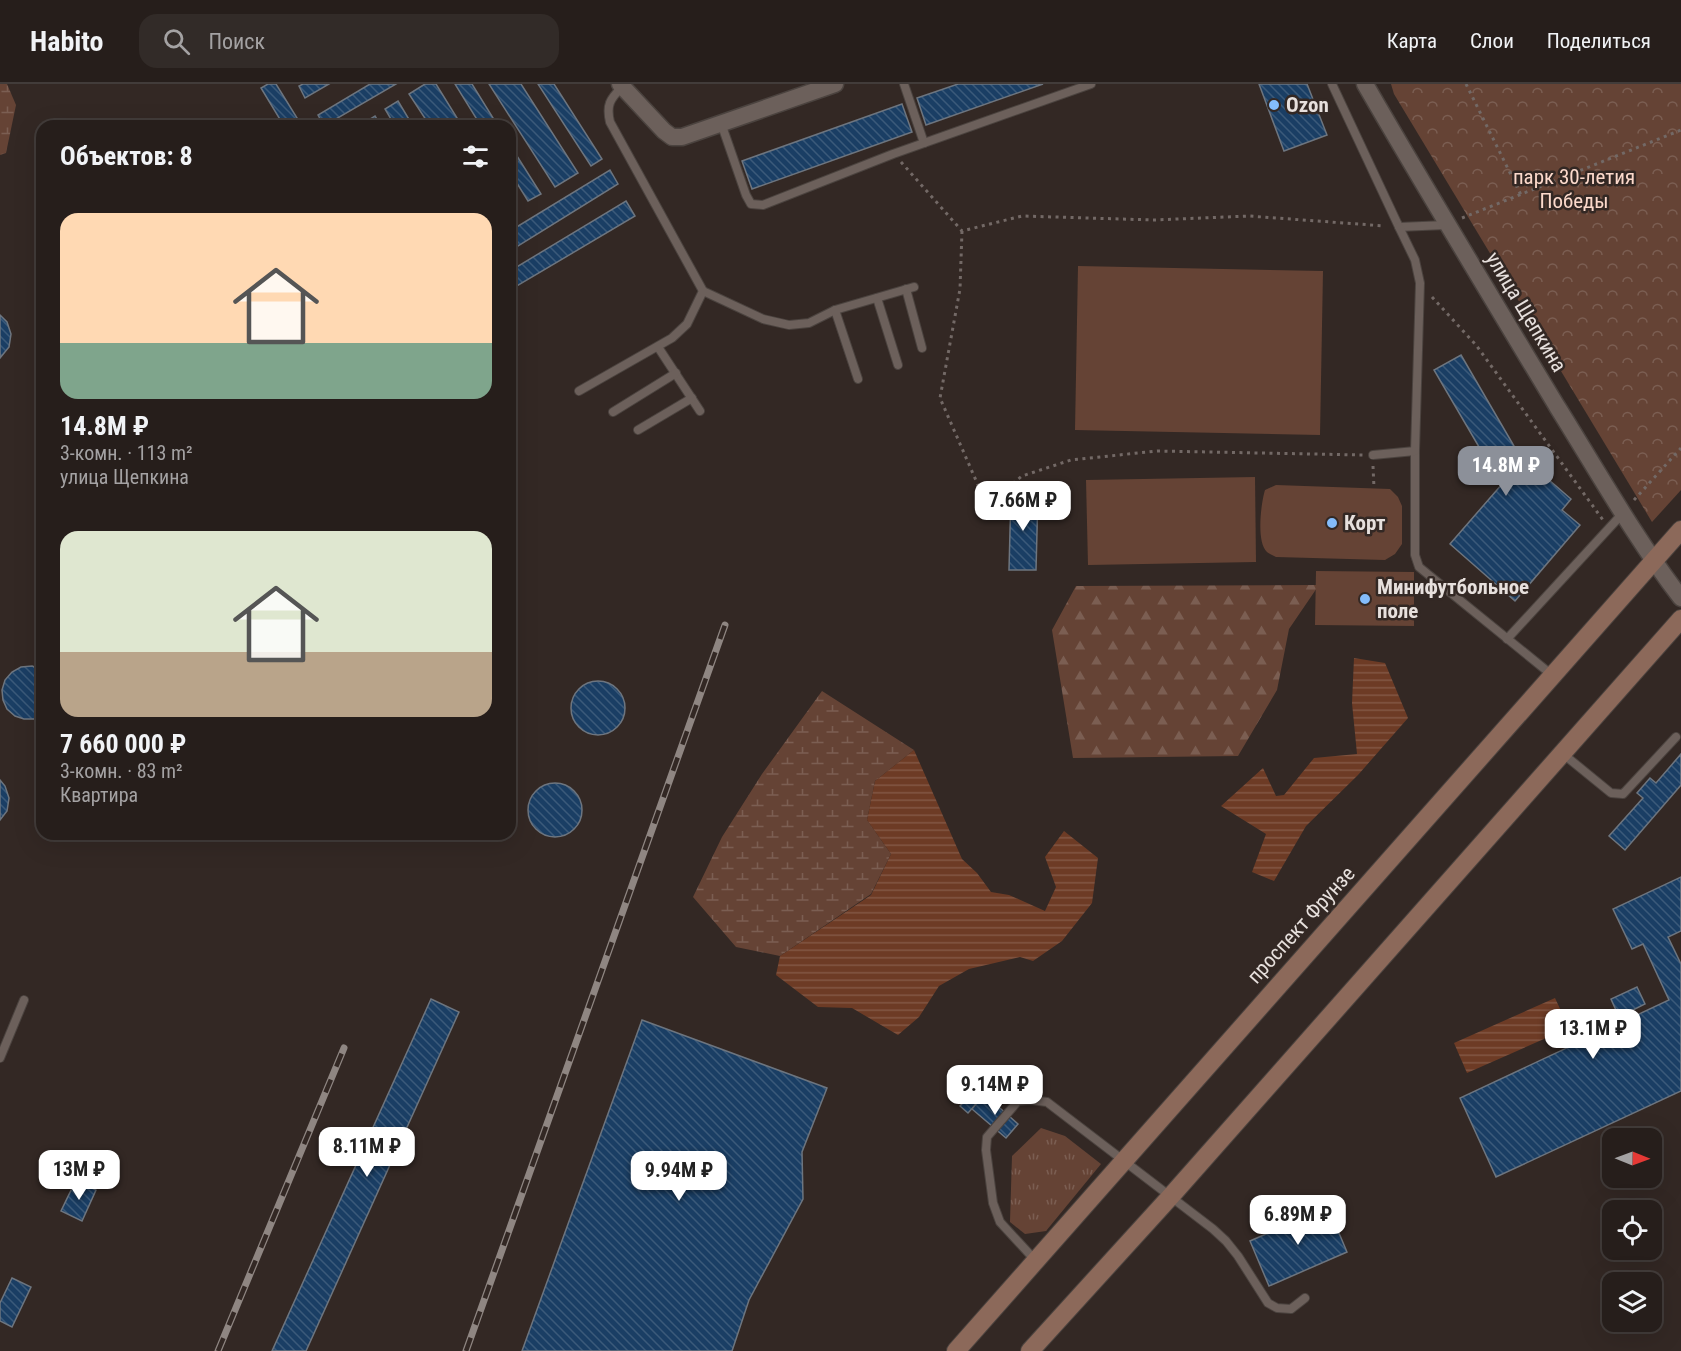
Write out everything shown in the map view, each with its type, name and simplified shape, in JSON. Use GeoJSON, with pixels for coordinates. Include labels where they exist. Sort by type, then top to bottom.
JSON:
{"type":"FeatureCollection","features":[{"type":"Feature","properties":{"kind":"main road","name":"проспект Фрунзе"},"geometry":{"type":"LineString","coordinates":[[956,1351],[1681,530]]}},
{"type":"Feature","properties":{"kind":"main road"},"geometry":{"type":"LineString","coordinates":[[1030,1351],[1171,1196],[1681,619]]}},
{"type":"Feature","properties":{"kind":"street"},"geometry":{"type":"LineString","coordinates":[[621,86],[664,131],[672,137],[682,137],[835,84]]}},
{"type":"Feature","properties":{"kind":"street","name":"улица Щепкина"},"geometry":{"type":"LineString","coordinates":[[1365,84],[1446,225],[1653,562],[1681,598]]}},
{"type":"Feature","properties":{"kind":"lane"},"geometry":{"type":"LineString","coordinates":[[904,84],[924,143]]}},
{"type":"Feature","properties":{"kind":"lane"},"geometry":{"type":"LineString","coordinates":[[720,123],[751,204],[763,205],[893,154],[1090,84]]}},
{"type":"Feature","properties":{"kind":"lane"},"geometry":{"type":"LineString","coordinates":[[1332,84],[1415,260],[1420,283],[1414,451],[1415,555],[1419,567],[1552,675]]}},
{"type":"Feature","properties":{"kind":"lane"},"geometry":{"type":"LineString","coordinates":[[621,86],[607,107],[610,122],[703,291],[763,319],[789,325],[809,323],[835,310],[910,288],[922,348]]}},
{"type":"Feature","properties":{"kind":"lane"},"geometry":{"type":"LineString","coordinates":[[1399,227],[1446,225]]}},
{"type":"Feature","properties":{"kind":"lane"},"geometry":{"type":"LineString","coordinates":[[579,391],[672,338],[687,324],[703,291]]}},
{"type":"Feature","properties":{"kind":"lane"},"geometry":{"type":"LineString","coordinates":[[877,298],[898,365]]}},
{"type":"Feature","properties":{"kind":"lane"},"geometry":{"type":"LineString","coordinates":[[835,310],[858,379]]}},
{"type":"Feature","properties":{"kind":"lane"},"geometry":{"type":"LineString","coordinates":[[658,347],[700,411]]}},
{"type":"Feature","properties":{"kind":"lane"},"geometry":{"type":"LineString","coordinates":[[613,412],[676,374]]}},
{"type":"Feature","properties":{"kind":"lane"},"geometry":{"type":"LineString","coordinates":[[638,430],[692,398]]}},
{"type":"Feature","properties":{"kind":"lane"},"geometry":{"type":"LineString","coordinates":[[1373,455],[1414,451]]}},
{"type":"Feature","properties":{"kind":"lane"},"geometry":{"type":"LineString","coordinates":[[1507,639],[1623,513]]}},
{"type":"Feature","properties":{"kind":"lane"},"geometry":{"type":"LineString","coordinates":[[1562,753],[1611,793],[1623,794],[1676,737]]}},
{"type":"Feature","properties":{"kind":"lane"},"geometry":{"type":"LineString","coordinates":[[0,1058],[24,1000]]}},
{"type":"Feature","properties":{"kind":"lane"},"geometry":{"type":"LineString","coordinates":[[1035,1260],[1000,1222],[993,1203],[986,1150],[987,1137],[1017,1101],[1031,1100],[1047,1102],[1171,1196],[1226,1241],[1268,1303],[1277,1308],[1291,1309],[1305,1298]]}},
{"type":"Feature","properties":{"kind":"path"},"geometry":{"type":"LineString","coordinates":[[1466,84],[1521,195]]}},
{"type":"Feature","properties":{"kind":"path"},"geometry":{"type":"LineString","coordinates":[[1446,225],[1681,130]]}},
{"type":"Feature","properties":{"kind":"path"},"geometry":{"type":"LineString","coordinates":[[893,154],[962,231],[960,289],[940,398],[981,492],[999,495],[1022,476],[1071,460],[1157,451],[1373,455],[1374,488]]}},
{"type":"Feature","properties":{"kind":"path"},"geometry":{"type":"LineString","coordinates":[[962,231],[1022,216],[1154,220],[1249,216],[1399,227]]}},
{"type":"Feature","properties":{"kind":"path"},"geometry":{"type":"LineString","coordinates":[[1420,283],[1476,345],[1609,528]]}},
{"type":"Feature","properties":{"kind":"path"},"geometry":{"type":"LineString","coordinates":[[1623,513],[1681,448]]}},
{"type":"Feature","properties":{"kind":"green space"},"geometry":{"type":"Polygon","coordinates":[[[0,84],[7,84],[16,105],[6,153],[0,155],[0,84]]]}},
{"type":"Feature","properties":{"kind":"green space","name":"парк 30-летия Победы"},"geometry":{"type":"Polygon","coordinates":[[[1391,84],[1681,84],[1681,490],[1652,522],[1394,94],[1391,84]]]}},
{"type":"Feature","properties":{"kind":"green space"},"geometry":{"type":"Polygon","coordinates":[[[1078,266],[1323,271],[1320,435],[1075,430],[1078,266]]]}},
{"type":"Feature","properties":{"kind":"green space"},"geometry":{"type":"Polygon","coordinates":[[[1255,477],[1256,562],[1088,565],[1086,480],[1255,477]]]}},
{"type":"Feature","properties":{"kind":"green space","name":"Корт"},"geometry":{"type":"Polygon","coordinates":[[[1276,485],[1390,489],[1398,497],[1402,506],[1402,544],[1395,554],[1385,560],[1276,557],[1268,553],[1264,547],[1261,540],[1260,522],[1265,490],[1276,485]]]}},
{"type":"Feature","properties":{"kind":"green space","name":"Минифутбольное поле"},"geometry":{"type":"Polygon","coordinates":[[[1316,571],[1414,572],[1414,626],[1315,625],[1316,571]]]}},
{"type":"Feature","properties":{"kind":"green space"},"geometry":{"type":"Polygon","coordinates":[[[1319,585],[1289,629],[1277,690],[1238,756],[1073,758],[1052,630],[1076,586],[1319,585]]]}},
{"type":"Feature","properties":{"kind":"green space"},"geometry":{"type":"Polygon","coordinates":[[[822,691],[914,750],[875,781],[867,820],[891,854],[871,894],[780,956],[736,947],[693,897],[722,837],[762,774],[822,691]]]}},
{"type":"Feature","properties":{"kind":"green space"},"geometry":{"type":"Polygon","coordinates":[[[1041,1128],[1065,1136],[1101,1164],[1046,1231],[1025,1234],[1010,1222],[1012,1156],[1041,1128]]]}},
{"type":"Feature","properties":{"kind":"shaded area"},"geometry":{"type":"Polygon","coordinates":[[[1354,658],[1385,663],[1408,718],[1358,775],[1306,826],[1274,881],[1252,872],[1266,834],[1221,806],[1263,768],[1276,796],[1284,795],[1314,758],[1357,754],[1352,703],[1354,658]]]}},
{"type":"Feature","properties":{"kind":"shaded area"},"geometry":{"type":"Polygon","coordinates":[[[914,750],[962,859],[977,873],[991,892],[1009,895],[1045,911],[1056,887],[1045,857],[1064,831],[1098,858],[1092,903],[1062,941],[1033,961],[1020,957],[969,969],[939,986],[919,1017],[898,1035],[852,1008],[818,1007],[776,975],[780,956],[871,895],[891,854],[867,820],[875,781],[914,750]]]}},
{"type":"Feature","properties":{"kind":"shaded area"},"geometry":{"type":"Polygon","coordinates":[[[1555,998],[1569,1028],[1467,1073],[1454,1043],[1555,998]]]}},
{"type":"Feature","properties":{"kind":"building"},"geometry":{"type":"Polygon","coordinates":[[[268,84],[276,84],[298,120],[280,120],[261,88],[268,84]]]}},
{"type":"Feature","properties":{"kind":"building"},"geometry":{"type":"Polygon","coordinates":[[[329,84],[305,98],[299,86],[329,84]]]}},
{"type":"Feature","properties":{"kind":"building"},"geometry":{"type":"Polygon","coordinates":[[[370,84],[396,84],[334,120],[321,120],[318,115],[370,84]]]}},
{"type":"Feature","properties":{"kind":"building"},"geometry":{"type":"Polygon","coordinates":[[[425,84],[436,84],[458,120],[426,120],[409,94],[425,84]]]}},
{"type":"Feature","properties":{"kind":"building"},"geometry":{"type":"Polygon","coordinates":[[[455,84],[472,84],[494,120],[477,120],[455,84]]]}},
{"type":"Feature","properties":{"kind":"building"},"geometry":{"type":"Polygon","coordinates":[[[489,84],[521,84],[578,173],[555,187],[516,126],[516,120],[512,120],[489,84]]]}},
{"type":"Feature","properties":{"kind":"building"},"geometry":{"type":"Polygon","coordinates":[[[538,84],[554,84],[602,159],[591,166],[538,84]]]}},
{"type":"Feature","properties":{"kind":"building"},"geometry":{"type":"Polygon","coordinates":[[[958,84],[1043,84],[926,125],[917,98],[958,84]]]}},
{"type":"Feature","properties":{"kind":"building"},"geometry":{"type":"Polygon","coordinates":[[[1259,84],[1307,84],[1327,135],[1284,151],[1259,84]]]}},
{"type":"Feature","properties":{"kind":"building"},"geometry":{"type":"Polygon","coordinates":[[[398,101],[409,120],[391,120],[385,109],[398,101]]]}},
{"type":"Feature","properties":{"kind":"building"},"geometry":{"type":"Polygon","coordinates":[[[902,104],[912,132],[752,189],[742,161],[902,104]]]}},
{"type":"Feature","properties":{"kind":"building"},"geometry":{"type":"Polygon","coordinates":[[[516,154],[541,194],[528,201],[516,182],[516,154]]]}},
{"type":"Feature","properties":{"kind":"building"},"geometry":{"type":"Polygon","coordinates":[[[610,170],[618,184],[516,247],[516,227],[610,170]]]}},
{"type":"Feature","properties":{"kind":"building"},"geometry":{"type":"Polygon","coordinates":[[[626,201],[635,216],[516,286],[516,267],[626,201]]]}},
{"type":"Feature","properties":{"kind":"building"},"geometry":{"type":"Polygon","coordinates":[[[0,315],[7,322],[11,334],[9,347],[0,358],[0,315]]]}},
{"type":"Feature","properties":{"kind":"building"},"geometry":{"type":"Polygon","coordinates":[[[1461,355],[1518,453],[1571,499],[1562,510],[1580,525],[1515,601],[1450,544],[1503,483],[1496,476],[1434,370],[1461,355]]]}},
{"type":"Feature","properties":{"kind":"building"},"geometry":{"type":"Polygon","coordinates":[[[1011,493],[1038,494],[1036,570],[1009,570],[1011,493]]]}},
{"type":"Feature","properties":{"kind":"building"},"geometry":{"type":"Polygon","coordinates":[[[21,667],[36,668],[36,718],[34,719],[15,716],[7,709],[3,700],[2,690],[5,680],[21,667]]]}},
{"type":"Feature","properties":{"kind":"building"},"geometry":{"type":"Polygon","coordinates":[[[598,681],[608,683],[617,689],[623,698],[625,708],[623,718],[617,727],[608,733],[598,735],[588,733],[579,727],[573,718],[571,708],[573,698],[579,689],[588,683],[598,681]]]}},
{"type":"Feature","properties":{"kind":"building"},"geometry":{"type":"Polygon","coordinates":[[[1681,754],[1681,785],[1625,850],[1609,836],[1643,798],[1637,793],[1650,778],[1656,783],[1681,754]]]}},
{"type":"Feature","properties":{"kind":"building"},"geometry":{"type":"Polygon","coordinates":[[[0,780],[9,798],[7,811],[0,820],[0,780]]]}},
{"type":"Feature","properties":{"kind":"building"},"geometry":{"type":"Polygon","coordinates":[[[555,783],[565,785],[574,791],[580,800],[582,810],[580,820],[574,829],[565,835],[555,837],[545,835],[536,829],[530,820],[528,810],[530,800],[536,791],[545,785],[555,783]]]}},
{"type":"Feature","properties":{"kind":"building"},"geometry":{"type":"Polygon","coordinates":[[[1681,877],[1681,931],[1668,937],[1681,964],[1681,1091],[1496,1177],[1460,1098],[1669,1000],[1643,944],[1632,949],[1613,909],[1681,877]]]}},
{"type":"Feature","properties":{"kind":"building"},"geometry":{"type":"Polygon","coordinates":[[[1637,987],[1645,1004],[1619,1017],[1611,999],[1637,987]]]}},
{"type":"Feature","properties":{"kind":"building"},"geometry":{"type":"Polygon","coordinates":[[[431,999],[459,1012],[306,1351],[272,1351],[431,999]]]}},
{"type":"Feature","properties":{"kind":"building"},"geometry":{"type":"Polygon","coordinates":[[[642,1020],[827,1088],[802,1152],[803,1199],[749,1300],[732,1351],[522,1351],[642,1020]]]}},
{"type":"Feature","properties":{"kind":"building"},"geometry":{"type":"Polygon","coordinates":[[[979,1085],[987,1092],[968,1113],[960,1106],[979,1085]]]}},
{"type":"Feature","properties":{"kind":"building"},"geometry":{"type":"Polygon","coordinates":[[[984,1094],[1018,1124],[1006,1138],[972,1109],[984,1094]]]}},
{"type":"Feature","properties":{"kind":"building"},"geometry":{"type":"Polygon","coordinates":[[[76,1180],[96,1190],[82,1221],[61,1211],[76,1180]]]}},
{"type":"Feature","properties":{"kind":"building"},"geometry":{"type":"Polygon","coordinates":[[[1328,1207],[1347,1252],[1269,1286],[1250,1241],[1328,1207]]]}},
{"type":"Feature","properties":{"kind":"building"},"geometry":{"type":"Polygon","coordinates":[[[12,1278],[31,1287],[12,1327],[0,1321],[0,1303],[12,1278]]]}},
{"type":"Feature","properties":{"kind":"railway"},"geometry":{"type":"LineString","coordinates":[[466,1351],[725,625]]}},
{"type":"Feature","properties":{"kind":"railway"},"geometry":{"type":"LineString","coordinates":[[218,1351],[344,1048]]}},
{"type":"Feature","properties":{"kind":"place","name":"Ozon"},"geometry":{"type":"Point","coordinates":[1274,105]}},
{"type":"Feature","properties":{"kind":"place","name":"Корт"},"geometry":{"type":"Point","coordinates":[1332,523]}},
{"type":"Feature","properties":{"kind":"place","name":"Минифутбольное поле"},"geometry":{"type":"Point","coordinates":[1365,599]}}]}
